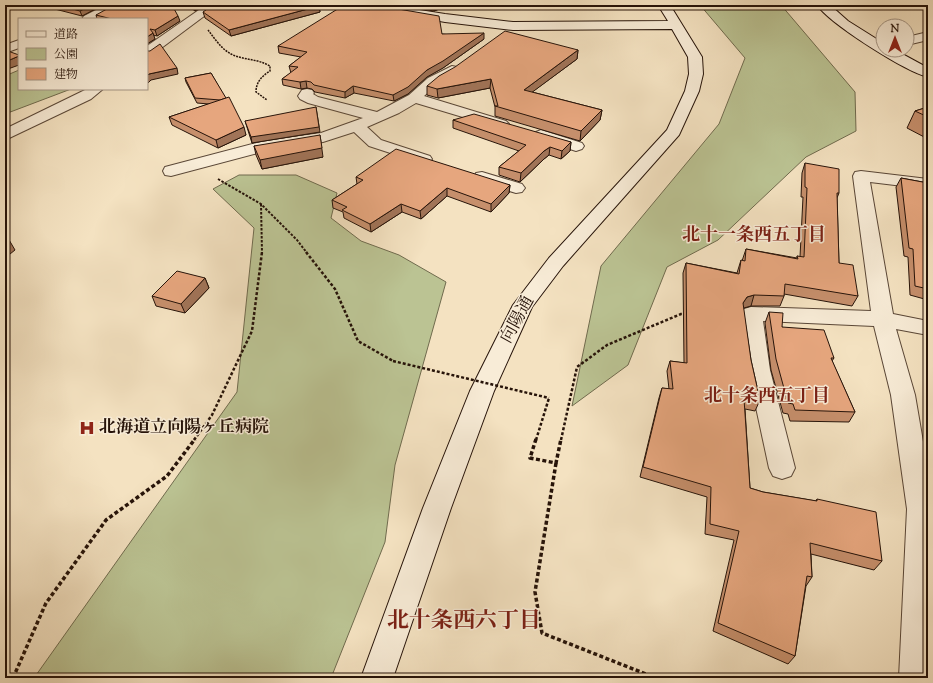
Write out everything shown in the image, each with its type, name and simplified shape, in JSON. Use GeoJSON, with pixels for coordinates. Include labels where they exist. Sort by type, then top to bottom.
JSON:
{"type":"FeatureCollection","features":[{"type":"Feature","properties":{"kind":"street"},"geometry":{"type":"LineString","coordinates":[[90,18],[115,5]]}},
{"type":"Feature","properties":{"kind":"street"},"geometry":{"type":"LineString","coordinates":[[148,51],[213,5]]}},
{"type":"Feature","properties":{"kind":"street"},"geometry":{"type":"LineString","coordinates":[[368,5],[445,18],[513,26],[677,25]]}},
{"type":"Feature","properties":{"kind":"street","name":"向陽通"},"geometry":{"type":"LineString","coordinates":[[377,678],[437,508],[476,406],[523,305],[556,262],[674,132],[692,91],[696,74],[695,57],[664,5]]}},
{"type":"Feature","properties":{"kind":"street"},"geometry":{"type":"LineString","coordinates":[[823,5],[831,14],[855,32],[875,43]]}},
{"type":"Feature","properties":{"kind":"street"},"geometry":{"type":"LineString","coordinates":[[494,40],[513,26]]}},
{"type":"Feature","properties":{"kind":"street"},"geometry":{"type":"LineString","coordinates":[[915,39],[928,36]]}},
{"type":"Feature","properties":{"kind":"street"},"geometry":{"type":"LineString","coordinates":[[5,49],[18,44]]}},
{"type":"Feature","properties":{"kind":"street"},"geometry":{"type":"LineString","coordinates":[[901,58],[928,73]]}},
{"type":"Feature","properties":{"kind":"street"},"geometry":{"type":"LineString","coordinates":[[171,171],[264,146],[323,137],[357,126],[394,110],[414,98],[434,81],[463,62]]}},
{"type":"Feature","properties":{"kind":"street"},"geometry":{"type":"LineString","coordinates":[[5,135],[86,96],[95,90]]}},
{"type":"Feature","properties":{"kind":"street"},"geometry":{"type":"LineString","coordinates":[[307,93],[305,96],[313,100],[378,117]]}},
{"type":"Feature","properties":{"kind":"street"},"geometry":{"type":"LineString","coordinates":[[414,98],[576,146]]}},
{"type":"Feature","properties":{"kind":"street"},"geometry":{"type":"LineString","coordinates":[[357,126],[375,143],[435,162]]}},
{"type":"Feature","properties":{"kind":"street"},"geometry":{"type":"LineString","coordinates":[[465,172],[516,188]]}},
{"type":"Feature","properties":{"kind":"street"},"geometry":{"type":"LineString","coordinates":[[915,678],[921,509],[902,395],[884,319],[861,176],[928,184]]}},
{"type":"Feature","properties":{"kind":"street"},"geometry":{"type":"LineString","coordinates":[[782,468],[759,370],[751,314],[884,319],[928,328]]}},
{"type":"Feature","properties":{"kind":"path"},"geometry":{"type":"LineString","coordinates":[[197,16],[228,52],[236,56],[257,60],[270,66],[270,71],[263,76],[256,87],[256,92],[267,100]]}},
{"type":"Feature","properties":{"kind":"path"},"geometry":{"type":"LineString","coordinates":[[196,164],[261,204],[297,240],[335,289],[358,341],[393,361],[549,398],[530,458],[556,463]]}},
{"type":"Feature","properties":{"kind":"path"},"geometry":{"type":"LineString","coordinates":[[13,678],[46,603],[106,520],[167,476],[212,415],[252,331],[262,259],[261,204]]}},
{"type":"Feature","properties":{"kind":"path"},"geometry":{"type":"LineString","coordinates":[[656,678],[542,633],[535,592],[556,463],[577,367],[606,345],[681,314],[689,314]]}},
{"type":"Feature","properties":{"kind":"green space"},"geometry":{"type":"Polygon","coordinates":[[[700,5],[781,5],[855,92],[856,131],[806,157],[718,240],[667,267],[628,365],[572,406],[601,266],[719,124],[745,58],[700,5]]]}},
{"type":"Feature","properties":{"kind":"green space"},"geometry":{"type":"Polygon","coordinates":[[[18,70],[18,90],[68,90],[5,114],[5,76],[18,70]]]}},
{"type":"Feature","properties":{"kind":"green space"},"geometry":{"type":"Polygon","coordinates":[[[239,175],[296,175],[337,193],[331,218],[361,241],[399,255],[446,282],[395,465],[385,542],[331,678],[34,678],[237,392],[254,228],[213,189],[239,175]]]}},
{"type":"Feature","properties":{"kind":"building"},"geometry":{"type":"Polygon","coordinates":[[[58,5],[91,5],[80,11],[58,5]]]}},
{"type":"Feature","properties":{"kind":"building"},"geometry":{"type":"Polygon","coordinates":[[[114,5],[172,5],[178,16],[155,30],[150,29],[153,33],[148,36],[148,18],[108,18],[96,15],[114,5]]]}},
{"type":"Feature","properties":{"kind":"building"},"geometry":{"type":"Polygon","coordinates":[[[213,5],[319,6],[229,30],[203,12],[213,5]]]}},
{"type":"Feature","properties":{"kind":"building"},"geometry":{"type":"Polygon","coordinates":[[[344,5],[375,5],[439,16],[442,34],[484,33],[427,70],[408,87],[393,95],[353,86],[345,92],[314,85],[311,82],[282,79],[298,67],[289,66],[307,52],[278,46],[344,5]]]}},
{"type":"Feature","properties":{"kind":"building"},"geometry":{"type":"Polygon","coordinates":[[[505,31],[578,50],[524,90],[602,110],[581,131],[495,106],[498,106],[491,79],[437,89],[427,86],[439,76],[455,67],[505,31]]]}},
{"type":"Feature","properties":{"kind":"building"},"geometry":{"type":"Polygon","coordinates":[[[160,44],[177,68],[148,75],[148,51],[160,44]]]}},
{"type":"Feature","properties":{"kind":"building"},"geometry":{"type":"Polygon","coordinates":[[[5,50],[18,55],[18,56],[5,62],[5,50]]]}},
{"type":"Feature","properties":{"kind":"building"},"geometry":{"type":"Polygon","coordinates":[[[211,73],[226,98],[220,100],[195,98],[185,78],[211,73]]]}},
{"type":"Feature","properties":{"kind":"building"},"geometry":{"type":"Polygon","coordinates":[[[229,97],[244,127],[216,140],[169,117],[229,97]]]}},
{"type":"Feature","properties":{"kind":"building"},"geometry":{"type":"Polygon","coordinates":[[[316,107],[319,127],[251,137],[245,121],[316,107]]]}},
{"type":"Feature","properties":{"kind":"building"},"geometry":{"type":"Polygon","coordinates":[[[928,107],[928,117],[915,111],[928,107]]]}},
{"type":"Feature","properties":{"kind":"building"},"geometry":{"type":"Polygon","coordinates":[[[474,114],[571,142],[562,151],[550,147],[521,173],[499,167],[526,145],[453,120],[474,114]]]}},
{"type":"Feature","properties":{"kind":"building"},"geometry":{"type":"Polygon","coordinates":[[[320,135],[322,148],[260,160],[254,146],[320,135]]]}},
{"type":"Feature","properties":{"kind":"building"},"geometry":{"type":"Polygon","coordinates":[[[396,149],[510,185],[491,204],[447,188],[420,211],[401,204],[370,224],[342,210],[347,207],[332,200],[363,180],[356,177],[396,149]]]}},
{"type":"Feature","properties":{"kind":"building"},"geometry":{"type":"Polygon","coordinates":[[[805,163],[839,169],[839,193],[837,193],[839,263],[853,265],[858,296],[785,284],[784,296],[754,295],[747,297],[743,303],[751,360],[760,400],[744,399],[750,488],[763,492],[817,501],[817,499],[876,512],[882,561],[810,543],[812,577],[807,576],[795,656],[718,623],[739,531],[710,524],[711,487],[643,467],[662,388],[673,389],[670,361],[687,363],[686,263],[739,274],[741,260],[745,261],[746,249],[798,259],[797,256],[804,257],[807,188],[805,187],[805,163]]]}},
{"type":"Feature","properties":{"kind":"building"},"geometry":{"type":"Polygon","coordinates":[[[901,178],[928,183],[928,289],[915,286],[913,249],[909,248],[901,178]]]}},
{"type":"Feature","properties":{"kind":"building"},"geometry":{"type":"Polygon","coordinates":[[[177,271],[205,278],[181,304],[152,296],[177,271]]]}},
{"type":"Feature","properties":{"kind":"building"},"geometry":{"type":"Polygon","coordinates":[[[769,312],[783,313],[782,327],[824,330],[834,358],[831,358],[855,412],[795,410],[793,404],[788,403],[776,359],[769,312]]]}},
{"type":"Feature","properties":{"kind":"place","name":"北海道立向陽ヶ丘病院"},"geometry":{"type":"Point","coordinates":[87,428]}},
{"type":"Feature","properties":{"kind":"district","name":"北十一条西五丁目"},"geometry":{"type":"Point","coordinates":[754,236]}},
{"type":"Feature","properties":{"kind":"district","name":"北十条西五丁目"},"geometry":{"type":"Point","coordinates":[767,397]}},
{"type":"Feature","properties":{"kind":"district","name":"北十条西六丁目"},"geometry":{"type":"Point","coordinates":[464,622]}}]}
